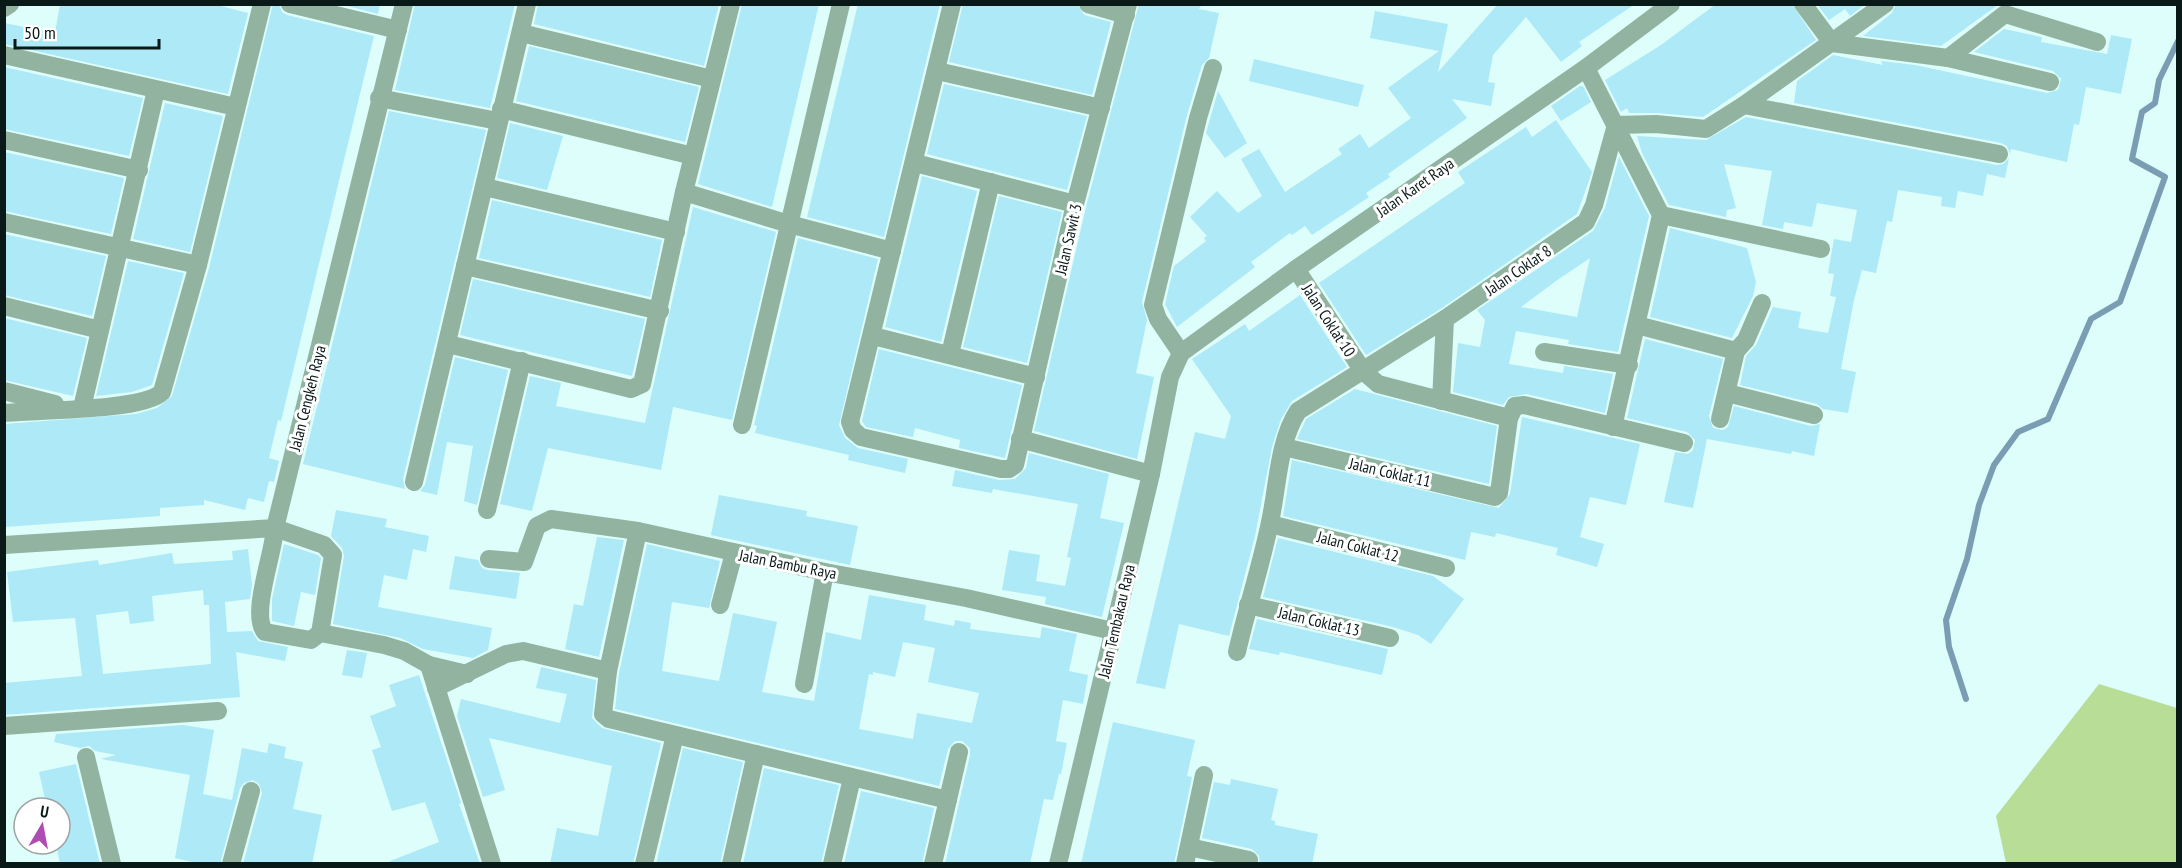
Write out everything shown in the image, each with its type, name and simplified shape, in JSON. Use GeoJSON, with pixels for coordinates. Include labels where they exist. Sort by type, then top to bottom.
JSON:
{"type":"FeatureCollection","features":[{"type":"Feature","properties":{"kind":"street"},"geometry":{"type":"LineString","coordinates":[[4,8],[10,4]]}},
{"type":"Feature","properties":{"kind":"street"},"geometry":{"type":"LineString","coordinates":[[4,413],[141,402],[156,399],[162,392],[198,265],[262,4]]}},
{"type":"Feature","properties":{"kind":"street"},"geometry":{"type":"LineString","coordinates":[[290,4],[398,30]]}},
{"type":"Feature","properties":{"kind":"street","name":"Jalan Cengkeh Raya"},"geometry":{"type":"LineString","coordinates":[[320,633],[311,640],[300,640],[265,632],[260,626],[260,605],[275,528],[404,4]]}},
{"type":"Feature","properties":{"kind":"street"},"geometry":{"type":"LineString","coordinates":[[414,482],[527,4]]}},
{"type":"Feature","properties":{"kind":"street"},"geometry":{"type":"LineString","coordinates":[[448,344],[635,389],[645,379],[684,192],[731,4]]}},
{"type":"Feature","properties":{"kind":"street"},"geometry":{"type":"LineString","coordinates":[[742,425],[841,4]]}},
{"type":"Feature","properties":{"kind":"street"},"geometry":{"type":"LineString","coordinates":[[952,4],[873,336],[1036,377]]}},
{"type":"Feature","properties":{"kind":"street"},"geometry":{"type":"LineString","coordinates":[[1088,4],[1127,10]]}},
{"type":"Feature","properties":{"kind":"street","name":"Jalan Karet Raya"},"geometry":{"type":"LineString","coordinates":[[1170,377],[1181,353],[1296,269],[1586,68],[1671,4]]}},
{"type":"Feature","properties":{"kind":"street"},"geometry":{"type":"LineString","coordinates":[[1803,4],[1832,43],[1948,58],[2050,82]]}},
{"type":"Feature","properties":{"kind":"street"},"geometry":{"type":"LineString","coordinates":[[1616,125],[1656,124],[1706,129],[1744,105],[1885,4]]}},
{"type":"Feature","properties":{"kind":"street"},"geometry":{"type":"LineString","coordinates":[[1948,58],[2013,9],[2097,42]]}},
{"type":"Feature","properties":{"kind":"street","name":"Jalan Sawit 3"},"geometry":{"type":"LineString","coordinates":[[873,336],[850,422],[853,430],[861,437],[1001,469],[1009,469],[1015,465],[1076,204],[1127,10]]}},
{"type":"Feature","properties":{"kind":"street"},"geometry":{"type":"LineString","coordinates":[[520,33],[712,79]]}},
{"type":"Feature","properties":{"kind":"street"},"geometry":{"type":"LineString","coordinates":[[4,55],[236,107]]}},
{"type":"Feature","properties":{"kind":"street"},"geometry":{"type":"LineString","coordinates":[[1181,353],[1158,319],[1153,305],[1198,117],[1213,68]]}},
{"type":"Feature","properties":{"kind":"street"},"geometry":{"type":"LineString","coordinates":[[1586,68],[1661,215],[1629,365],[1613,427]]}},
{"type":"Feature","properties":{"kind":"street"},"geometry":{"type":"LineString","coordinates":[[937,71],[1101,108]]}},
{"type":"Feature","properties":{"kind":"street"},"geometry":{"type":"LineString","coordinates":[[75,408],[100,330],[156,90]]}},
{"type":"Feature","properties":{"kind":"street"},"geometry":{"type":"LineString","coordinates":[[380,98],[499,115],[693,156]]}},
{"type":"Feature","properties":{"kind":"street"},"geometry":{"type":"LineString","coordinates":[[1744,105],[1999,154]]}},
{"type":"Feature","properties":{"kind":"street","name":"Jalan Coklat 8"},"geometry":{"type":"LineString","coordinates":[[1237,652],[1270,524],[1284,447],[1291,421],[1298,411],[1445,319],[1586,222],[1594,205],[1616,125]]}},
{"type":"Feature","properties":{"kind":"street"},"geometry":{"type":"LineString","coordinates":[[4,140],[139,170]]}},
{"type":"Feature","properties":{"kind":"street"},"geometry":{"type":"LineString","coordinates":[[915,163],[1076,204]]}},
{"type":"Feature","properties":{"kind":"street"},"geometry":{"type":"LineString","coordinates":[[950,354],[991,182]]}},
{"type":"Feature","properties":{"kind":"street"},"geometry":{"type":"LineString","coordinates":[[485,187],[676,232]]}},
{"type":"Feature","properties":{"kind":"street"},"geometry":{"type":"LineString","coordinates":[[684,192],[789,224],[892,251]]}},
{"type":"Feature","properties":{"kind":"street"},"geometry":{"type":"LineString","coordinates":[[1661,215],[1821,249]]}},
{"type":"Feature","properties":{"kind":"street"},"geometry":{"type":"LineString","coordinates":[[4,222],[198,265]]}},
{"type":"Feature","properties":{"kind":"street"},"geometry":{"type":"LineString","coordinates":[[465,266],[660,311]]}},
{"type":"Feature","properties":{"kind":"street","name":"Jalan Coklat 10"},"geometry":{"type":"LineString","coordinates":[[1296,269],[1362,371]]}},
{"type":"Feature","properties":{"kind":"street"},"geometry":{"type":"LineString","coordinates":[[1720,419],[1737,351],[1746,340],[1762,303]]}},
{"type":"Feature","properties":{"kind":"street"},"geometry":{"type":"LineString","coordinates":[[4,306],[100,330]]}},
{"type":"Feature","properties":{"kind":"street"},"geometry":{"type":"LineString","coordinates":[[1441,401],[1445,319]]}},
{"type":"Feature","properties":{"kind":"street"},"geometry":{"type":"LineString","coordinates":[[1637,325],[1737,351]]}},
{"type":"Feature","properties":{"kind":"street"},"geometry":{"type":"LineString","coordinates":[[1544,352],[1629,365]]}},
{"type":"Feature","properties":{"kind":"street"},"geometry":{"type":"LineString","coordinates":[[487,510],[522,361]]}},
{"type":"Feature","properties":{"kind":"street"},"geometry":{"type":"LineString","coordinates":[[1362,371],[1378,384],[1509,418],[1515,406],[1524,405],[1684,443]]}},
{"type":"Feature","properties":{"kind":"street","name":"Jalan Tembakau Raya"},"geometry":{"type":"LineString","coordinates":[[1058,864],[1151,474],[1170,377]]}},
{"type":"Feature","properties":{"kind":"street"},"geometry":{"type":"LineString","coordinates":[[4,390],[75,408]]}},
{"type":"Feature","properties":{"kind":"street"},"geometry":{"type":"LineString","coordinates":[[1727,393],[1814,415]]}},
{"type":"Feature","properties":{"kind":"street","name":"Jalan Coklat 11"},"geometry":{"type":"LineString","coordinates":[[1284,447],[1495,497],[1499,493],[1509,418]]}},
{"type":"Feature","properties":{"kind":"street"},"geometry":{"type":"LineString","coordinates":[[1020,439],[1151,474]]}},
{"type":"Feature","properties":{"kind":"street","name":"Jalan Bambu Raya"},"geometry":{"type":"LineString","coordinates":[[489,559],[524,562],[537,526],[551,519],[638,531],[825,572],[966,598],[1113,631]]}},
{"type":"Feature","properties":{"kind":"street","name":"Jalan Coklat 12"},"geometry":{"type":"LineString","coordinates":[[1270,524],[1446,568]]}},
{"type":"Feature","properties":{"kind":"street"},"geometry":{"type":"LineString","coordinates":[[4,545],[275,528],[324,545],[333,555],[320,633],[384,645],[404,651],[429,665],[467,674]]}},
{"type":"Feature","properties":{"kind":"street"},"geometry":{"type":"LineString","coordinates":[[638,531],[608,671],[603,714],[609,719],[948,800]]}},
{"type":"Feature","properties":{"kind":"street"},"geometry":{"type":"LineString","coordinates":[[720,605],[734,553]]}},
{"type":"Feature","properties":{"kind":"street"},"geometry":{"type":"LineString","coordinates":[[804,684],[825,572]]}},
{"type":"Feature","properties":{"kind":"street","name":"Jalan Coklat 13"},"geometry":{"type":"LineString","coordinates":[[1248,605],[1390,638]]}},
{"type":"Feature","properties":{"kind":"street"},"geometry":{"type":"LineString","coordinates":[[436,688],[506,654],[523,651],[608,671]]}},
{"type":"Feature","properties":{"kind":"street"},"geometry":{"type":"LineString","coordinates":[[429,665],[492,864]]}},
{"type":"Feature","properties":{"kind":"street"},"geometry":{"type":"LineString","coordinates":[[4,726],[218,711]]}},
{"type":"Feature","properties":{"kind":"street"},"geometry":{"type":"LineString","coordinates":[[644,864],[675,735]]}},
{"type":"Feature","properties":{"kind":"street"},"geometry":{"type":"LineString","coordinates":[[933,864],[959,752]]}},
{"type":"Feature","properties":{"kind":"street"},"geometry":{"type":"LineString","coordinates":[[731,864],[756,754]]}},
{"type":"Feature","properties":{"kind":"street"},"geometry":{"type":"LineString","coordinates":[[86,757],[112,864]]}},
{"type":"Feature","properties":{"kind":"street"},"geometry":{"type":"LineString","coordinates":[[1204,775],[1187,855],[1249,860]]}},
{"type":"Feature","properties":{"kind":"street"},"geometry":{"type":"LineString","coordinates":[[832,864],[852,778]]}},
{"type":"Feature","properties":{"kind":"street"},"geometry":{"type":"LineString","coordinates":[[231,864],[251,791]]}},
{"type":"Feature","properties":{"kind":"green space"},"geometry":{"type":"Polygon","coordinates":[[[2099,684],[2177,708],[2177,863],[2006,863],[1996,816],[2099,684]]]}},
{"type":"Feature","properties":{"kind":"building"},"geometry":{"type":"Polygon","coordinates":[[[60,4],[213,4],[248,13],[228,94],[4,44],[4,23],[55,33],[60,4]]]}},
{"type":"Feature","properties":{"kind":"building"},"geometry":{"type":"Polygon","coordinates":[[[273,4],[279,4],[282,12],[287,15],[374,36],[281,421],[278,420],[269,458],[279,461],[274,482],[269,481],[264,502],[248,498],[245,510],[204,500],[204,505],[160,508],[160,516],[4,527],[4,424],[136,414],[157,408],[172,396],[209,268],[273,4]]]}},
{"type":"Feature","properties":{"kind":"building"},"geometry":{"type":"Polygon","coordinates":[[[340,4],[380,4],[378,14],[340,4]]]}},
{"type":"Feature","properties":{"kind":"building"},"geometry":{"type":"Polygon","coordinates":[[[415,4],[515,4],[490,108],[395,90],[415,4]]]}},
{"type":"Feature","properties":{"kind":"building"},"geometry":{"type":"Polygon","coordinates":[[[538,4],[719,4],[704,66],[534,24],[538,4]]]}},
{"type":"Feature","properties":{"kind":"building"},"geometry":{"type":"Polygon","coordinates":[[[742,4],[819,4],[772,207],[698,184],[742,4]]]}},
{"type":"Feature","properties":{"kind":"building"},"geometry":{"type":"Polygon","coordinates":[[[858,4],[940,4],[884,237],[807,217],[858,4]]]}},
{"type":"Feature","properties":{"kind":"building"},"geometry":{"type":"Polygon","coordinates":[[[963,4],[1077,4],[1084,15],[1111,22],[1092,95],[949,62],[963,4]]]}},
{"type":"Feature","properties":{"kind":"building"},"geometry":{"type":"Polygon","coordinates":[[[1139,4],[1202,4],[1199,9],[1219,13],[1209,58],[1202,65],[1187,115],[1142,302],[1147,320],[1136,373],[1154,377],[1137,459],[1034,431],[1086,207],[1139,4]]]}},
{"type":"Feature","properties":{"kind":"building"},"geometry":{"type":"Polygon","coordinates":[[[1498,4],[1635,4],[1579,42],[1582,46],[1561,62],[1526,17],[1493,55],[1488,82],[1495,83],[1491,106],[1452,99],[1467,118],[1388,174],[1390,177],[1366,193],[1369,197],[1312,235],[1305,226],[1292,235],[1290,233],[1251,262],[1255,267],[1177,327],[1165,304],[1174,266],[1206,241],[1204,238],[1207,236],[1190,217],[1217,191],[1238,213],[1262,196],[1241,159],[1259,149],[1285,192],[1342,154],[1338,149],[1360,134],[1369,148],[1411,118],[1388,88],[1439,51],[1370,38],[1375,11],[1448,24],[1438,72],[1498,4]]]}},
{"type":"Feature","properties":{"kind":"building"},"geometry":{"type":"Polygon","coordinates":[[[1716,4],[1792,4],[1816,40],[1703,117],[1629,113],[1627,108],[1621,112],[1605,80],[1661,45],[1716,4]]]}},
{"type":"Feature","properties":{"kind":"building"},"geometry":{"type":"Polygon","coordinates":[[[1817,4],[1865,4],[1850,16],[1845,9],[1829,20],[1817,4]]]}},
{"type":"Feature","properties":{"kind":"building"},"geometry":{"type":"Polygon","coordinates":[[[1896,4],[1999,4],[1941,46],[1863,36],[1892,13],[1896,4]]]}},
{"type":"Feature","properties":{"kind":"building"},"geometry":{"type":"Polygon","coordinates":[[[2004,29],[2042,37],[2041,42],[2107,54],[2111,35],[2132,39],[2121,94],[2086,87],[2079,125],[2074,124],[2067,162],[2011,149],[2010,154],[2007,146],[2001,143],[1794,103],[1797,81],[1833,55],[1883,65],[1881,61],[1915,65],[2047,93],[2058,90],[2061,79],[2053,71],[1974,52],[2004,29]]]}},
{"type":"Feature","properties":{"kind":"building"},"geometry":{"type":"Polygon","coordinates":[[[529,46],[699,87],[685,142],[516,101],[529,46]]]}},
{"type":"Feature","properties":{"kind":"building"},"geometry":{"type":"Polygon","coordinates":[[[1254,59],[1364,85],[1358,107],[1249,81],[1254,59]]]}},
{"type":"Feature","properties":{"kind":"building"},"geometry":{"type":"Polygon","coordinates":[[[4,67],[143,98],[129,156],[4,129],[4,67]]]}},
{"type":"Feature","properties":{"kind":"building"},"geometry":{"type":"Polygon","coordinates":[[[944,84],[1087,116],[1067,190],[927,154],[944,84]]]}},
{"type":"Feature","properties":{"kind":"building"},"geometry":{"type":"Polygon","coordinates":[[[1583,86],[1591,102],[1561,121],[1551,106],[1583,86]]]}},
{"type":"Feature","properties":{"kind":"building"},"geometry":{"type":"Polygon","coordinates":[[[1218,91],[1247,143],[1225,158],[1206,133],[1218,91]]]}},
{"type":"Feature","properties":{"kind":"building"},"geometry":{"type":"Polygon","coordinates":[[[165,103],[223,116],[190,252],[133,239],[165,103]]]}},
{"type":"Feature","properties":{"kind":"building"},"geometry":{"type":"Polygon","coordinates":[[[389,111],[486,130],[403,479],[405,489],[303,464],[389,111]]]}},
{"type":"Feature","properties":{"kind":"building"},"geometry":{"type":"Polygon","coordinates":[[[1746,117],[1997,165],[2003,164],[2009,158],[2005,178],[1987,174],[1983,196],[1958,191],[1955,208],[1941,206],[1942,197],[1898,190],[1892,222],[1887,221],[1876,273],[1862,270],[1854,300],[1841,369],[1856,372],[1848,413],[1823,409],[1817,404],[1740,385],[1746,356],[1756,345],[1773,307],[1801,312],[1798,328],[1828,333],[1836,297],[1830,296],[1834,274],[1828,273],[1834,239],[1851,242],[1857,210],[1817,203],[1812,227],[1784,222],[1783,229],[1762,225],[1772,171],[1724,164],[1736,208],[1727,210],[1726,217],[1669,205],[1642,153],[1637,136],[1706,140],[1746,117]]]}},
{"type":"Feature","properties":{"kind":"building"},"geometry":{"type":"Polygon","coordinates":[[[1556,120],[1592,172],[1577,214],[1439,310],[1366,355],[1319,283],[1465,183],[1458,172],[1526,127],[1532,137],[1556,120]]]}},
{"type":"Feature","properties":{"kind":"building"},"geometry":{"type":"Polygon","coordinates":[[[510,123],[563,136],[547,190],[497,178],[510,123]]]}},
{"type":"Feature","properties":{"kind":"building"},"geometry":{"type":"Polygon","coordinates":[[[4,152],[124,178],[111,234],[4,211],[4,152]]]}},
{"type":"Feature","properties":{"kind":"building"},"geometry":{"type":"Polygon","coordinates":[[[1619,157],[1649,216],[1618,352],[1568,344],[1569,340],[1516,331],[1509,364],[1563,373],[1564,366],[1613,374],[1605,413],[1527,394],[1509,397],[1503,405],[1453,392],[1458,343],[1480,347],[1485,320],[1477,310],[1593,231],[1605,208],[1619,157]],[[1590,258],[1521,307],[1577,317],[1590,258]]]}},
{"type":"Feature","properties":{"kind":"building"},"geometry":{"type":"Polygon","coordinates":[[[922,176],[977,191],[941,342],[885,327],[922,176]]]}},
{"type":"Feature","properties":{"kind":"building"},"geometry":{"type":"Polygon","coordinates":[[[999,196],[1062,212],[1027,363],[963,347],[999,196]]]}},
{"type":"Feature","properties":{"kind":"building"},"geometry":{"type":"Polygon","coordinates":[[[492,200],[662,240],[650,297],[479,258],[492,200]]]}},
{"type":"Feature","properties":{"kind":"building"},"geometry":{"type":"Polygon","coordinates":[[[693,207],[776,232],[732,420],[673,407],[661,470],[548,448],[532,511],[500,504],[530,376],[561,383],[556,406],[645,423],[693,207]]]}},
{"type":"Feature","properties":{"kind":"building"},"geometry":{"type":"Polygon","coordinates":[[[1670,228],[1747,248],[1756,282],[1753,296],[1732,338],[1650,317],[1670,228]]]}},
{"type":"Feature","properties":{"kind":"building"},"geometry":{"type":"Polygon","coordinates":[[[4,234],[106,256],[92,316],[4,295],[4,234]]]}},
{"type":"Feature","properties":{"kind":"building"},"geometry":{"type":"Polygon","coordinates":[[[798,238],[878,259],[839,425],[845,438],[858,448],[908,459],[905,473],[848,460],[849,455],[755,433],[757,426],[754,425],[798,238]]]}},
{"type":"Feature","properties":{"kind":"building"},"geometry":{"type":"Polygon","coordinates":[[[128,261],[184,273],[152,385],[132,392],[96,396],[128,261]]]}},
{"type":"Feature","properties":{"kind":"building"},"geometry":{"type":"Polygon","coordinates":[[[473,279],[645,319],[632,376],[460,335],[473,279]]]}},
{"type":"Feature","properties":{"kind":"building"},"geometry":{"type":"Polygon","coordinates":[[[1300,295],[1347,367],[1292,401],[1281,419],[1272,447],[1255,536],[1229,636],[1179,624],[1165,689],[1136,683],[1195,432],[1225,439],[1231,416],[1192,359],[1245,324],[1249,331],[1300,295]]]}},
{"type":"Feature","properties":{"kind":"building"},"geometry":{"type":"Polygon","coordinates":[[[4,318],[87,338],[73,396],[4,380],[4,318]]]}},
{"type":"Feature","properties":{"kind":"building"},"geometry":{"type":"Polygon","coordinates":[[[1645,339],[1723,359],[1709,416],[1713,428],[1723,430],[1728,427],[1734,406],[1811,426],[1820,424],[1814,456],[1707,439],[1693,508],[1664,502],[1675,452],[1688,454],[1693,450],[1695,440],[1687,432],[1627,418],[1645,339]]]}},
{"type":"Feature","properties":{"kind":"building"},"geometry":{"type":"Polygon","coordinates":[[[879,349],[1022,385],[1005,458],[959,448],[960,440],[915,428],[913,437],[866,427],[862,421],[879,349]]]}},
{"type":"Feature","properties":{"kind":"building"},"geometry":{"type":"Polygon","coordinates":[[[455,357],[508,370],[477,505],[464,501],[473,446],[447,442],[437,495],[420,491],[425,485],[455,357]]]}},
{"type":"Feature","properties":{"kind":"building"},"geometry":{"type":"Polygon","coordinates":[[[1355,389],[1497,426],[1489,484],[1297,439],[1306,419],[1355,389]]]}},
{"type":"Feature","properties":{"kind":"building"},"geometry":{"type":"Polygon","coordinates":[[[1522,417],[1640,444],[1626,505],[1590,497],[1580,537],[1604,544],[1597,567],[1556,555],[1558,548],[1496,533],[1495,537],[1471,532],[1465,560],[1283,516],[1292,460],[1499,508],[1510,494],[1522,417]]]}},
{"type":"Feature","properties":{"kind":"building"},"geometry":{"type":"Polygon","coordinates":[[[1029,453],[1109,474],[1100,518],[1124,523],[1102,617],[1045,604],[1046,597],[1002,590],[1009,550],[1040,555],[1036,581],[1065,586],[1071,558],[1067,557],[1078,504],[993,489],[992,493],[952,486],[955,470],[999,480],[1015,479],[1026,468],[1029,453]]]}},
{"type":"Feature","properties":{"kind":"building"},"geometry":{"type":"Polygon","coordinates":[[[719,495],[807,511],[806,516],[858,526],[850,565],[711,535],[719,495]]]}},
{"type":"Feature","properties":{"kind":"building"},"geometry":{"type":"Polygon","coordinates":[[[336,510],[387,519],[385,527],[429,536],[426,552],[413,549],[407,580],[384,575],[378,607],[492,628],[488,650],[473,658],[423,649],[400,638],[333,624],[344,556],[342,548],[331,536],[336,510]]]}},
{"type":"Feature","properties":{"kind":"building"},"geometry":{"type":"Polygon","coordinates":[[[597,537],[624,540],[599,657],[565,649],[574,604],[583,606],[597,537]]]}},
{"type":"Feature","properties":{"kind":"building"},"geometry":{"type":"Polygon","coordinates":[[[1278,538],[1433,576],[1464,599],[1431,644],[1418,635],[1393,627],[1263,597],[1278,538]]]}},
{"type":"Feature","properties":{"kind":"building"},"geometry":{"type":"Polygon","coordinates":[[[284,544],[321,558],[315,595],[301,592],[294,626],[272,621],[272,599],[284,544]]]}},
{"type":"Feature","properties":{"kind":"building"},"geometry":{"type":"Polygon","coordinates":[[[647,544],[720,561],[709,608],[672,602],[662,671],[719,681],[733,613],[777,622],[762,692],[814,701],[826,632],[861,640],[869,595],[926,605],[924,620],[954,626],[955,620],[971,623],[970,629],[1040,638],[1042,627],[1077,634],[1069,671],[1088,675],[1083,704],[1063,700],[1056,741],[1067,743],[1061,774],[1059,774],[1053,800],[1044,799],[1030,864],[945,864],[970,755],[970,748],[962,741],[955,741],[948,749],[939,786],[615,709],[619,673],[647,544]],[[903,642],[895,677],[873,672],[873,675],[869,674],[859,729],[913,739],[917,713],[972,723],[979,693],[928,682],[935,648],[903,642]]]}},
{"type":"Feature","properties":{"kind":"building"},"geometry":{"type":"Polygon","coordinates":[[[248,549],[252,585],[250,599],[225,602],[227,632],[252,631],[258,641],[288,647],[285,661],[236,652],[240,697],[4,715],[4,683],[82,676],[75,618],[13,622],[7,572],[98,560],[99,565],[172,553],[174,564],[233,560],[232,551],[248,549]],[[203,590],[152,596],[154,621],[130,624],[128,611],[96,615],[103,674],[211,664],[209,605],[204,605],[203,590]]]}},
{"type":"Feature","properties":{"kind":"building"},"geometry":{"type":"Polygon","coordinates":[[[455,556],[478,560],[482,568],[487,570],[520,573],[516,599],[449,589],[455,556]]]}},
{"type":"Feature","properties":{"kind":"building"},"geometry":{"type":"Polygon","coordinates":[[[1257,619],[1388,649],[1382,675],[1280,652],[1279,655],[1249,649],[1257,619]]]}},
{"type":"Feature","properties":{"kind":"building"},"geometry":{"type":"Polygon","coordinates":[[[347,650],[367,653],[362,678],[342,675],[347,650]]]}},
{"type":"Feature","properties":{"kind":"building"},"geometry":{"type":"Polygon","coordinates":[[[541,667],[596,680],[592,718],[602,728],[661,743],[633,864],[550,864],[557,828],[598,836],[612,766],[489,738],[505,790],[483,797],[457,716],[461,699],[560,723],[567,694],[536,688],[541,667]]]}},
{"type":"Feature","properties":{"kind":"building"},"geometry":{"type":"Polygon","coordinates":[[[419,675],[480,864],[390,864],[390,861],[439,842],[425,802],[392,811],[372,750],[381,747],[370,716],[396,706],[389,685],[419,675]]]}},
{"type":"Feature","properties":{"kind":"building"},"geometry":{"type":"Polygon","coordinates":[[[1113,722],[1195,740],[1187,776],[1192,777],[1174,864],[1081,864],[1113,722]]]}},
{"type":"Feature","properties":{"kind":"building"},"geometry":{"type":"Polygon","coordinates":[[[183,725],[214,730],[203,794],[232,800],[242,748],[267,753],[269,743],[286,747],[284,758],[303,762],[293,809],[322,815],[312,864],[243,864],[262,793],[259,784],[253,780],[244,783],[240,788],[220,864],[201,864],[175,858],[190,775],[101,759],[116,755],[95,751],[89,746],[80,748],[54,742],[56,734],[183,725]]]}},
{"type":"Feature","properties":{"kind":"building"},"geometry":{"type":"Polygon","coordinates":[[[683,748],[743,762],[720,864],[656,864],[683,748]]]}},
{"type":"Feature","properties":{"kind":"building"},"geometry":{"type":"Polygon","coordinates":[[[76,764],[100,864],[60,864],[58,856],[72,856],[72,796],[44,796],[39,772],[76,764]]]}},
{"type":"Feature","properties":{"kind":"building"},"geometry":{"type":"Polygon","coordinates":[[[764,768],[839,785],[821,864],[743,864],[764,768]]]}},
{"type":"Feature","properties":{"kind":"building"},"geometry":{"type":"Polygon","coordinates":[[[1231,779],[1278,789],[1271,820],[1275,821],[1275,825],[1318,834],[1312,864],[1260,864],[1259,856],[1252,849],[1202,838],[1214,782],[1230,785],[1231,779]]]}},
{"type":"Feature","properties":{"kind":"building"},"geometry":{"type":"Polygon","coordinates":[[[861,791],[934,808],[922,864],[844,864],[861,791]]]}},
{"type":"Feature","properties":{"kind":"waterway"},"geometry":{"type":"LineString","coordinates":[[1966,699],[1949,647],[1946,620],[1967,559],[1979,505],[1994,465],[2018,432],[2048,419],[2091,319],[2120,302],[2165,177],[2132,159],[2142,112],[2155,103],[2159,80],[2178,41]]}}]}
